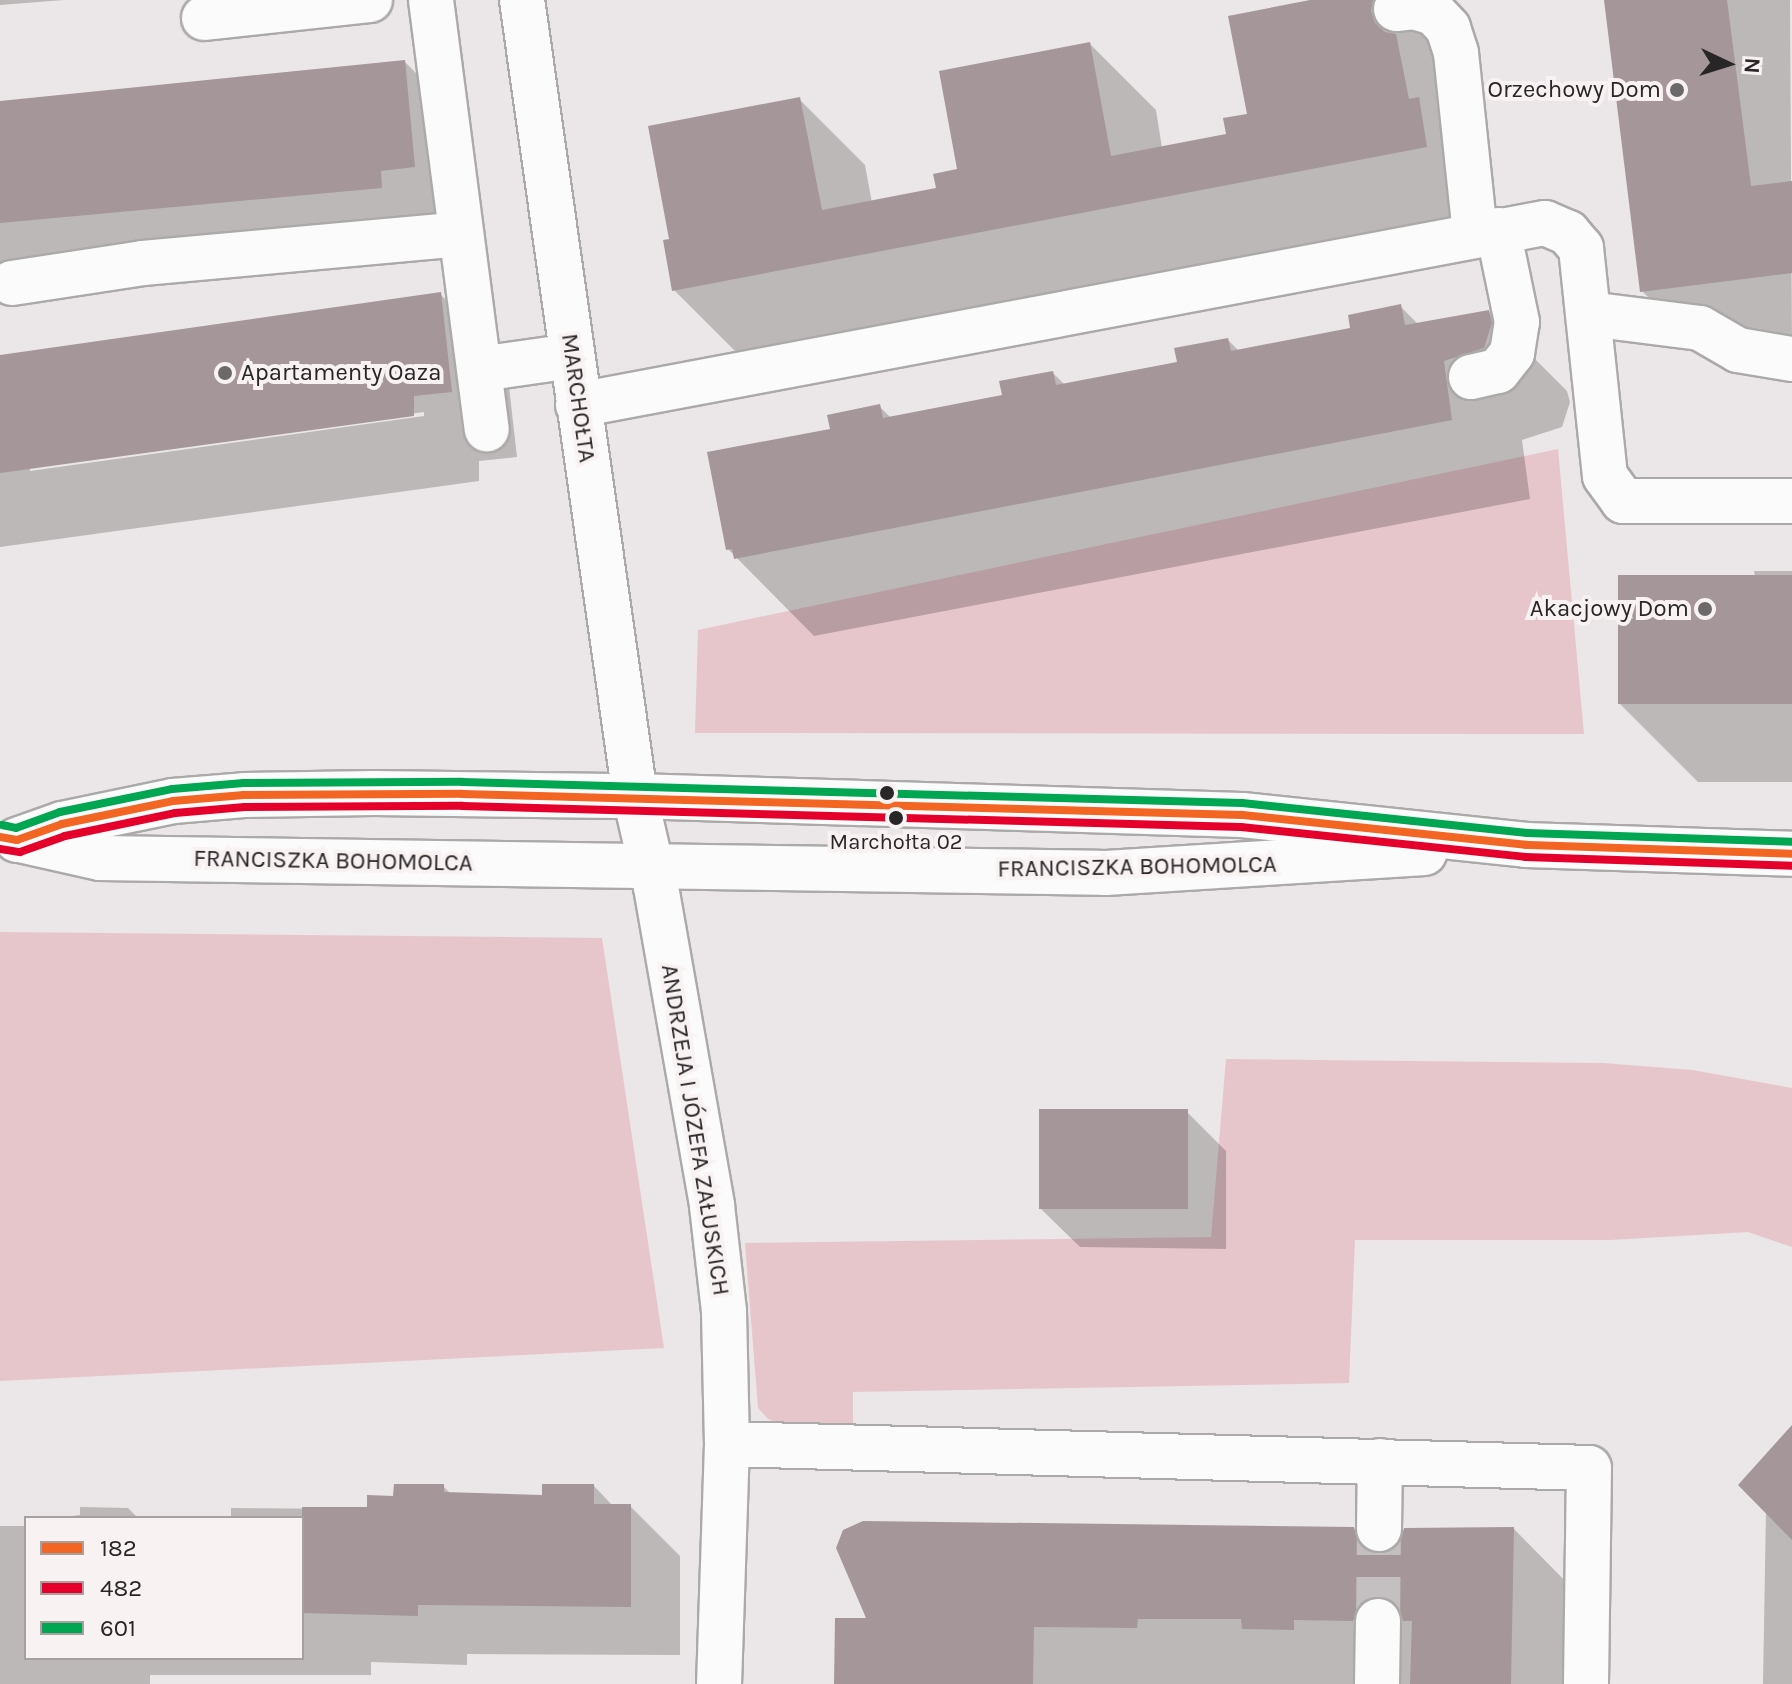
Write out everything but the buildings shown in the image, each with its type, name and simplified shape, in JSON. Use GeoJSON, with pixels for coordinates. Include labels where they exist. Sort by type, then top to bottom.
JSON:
{"type":"FeatureCollection","features":[{"type":"Feature","properties":{"kind":"street"},"geometry":{"type":"LineString","coordinates":[[204,18],[370,0]]}},
{"type":"Feature","properties":{"kind":"street"},"geometry":{"type":"LineString","coordinates":[[431,0],[487,429]]}},
{"type":"Feature","properties":{"kind":"street","name":"MARCHOŁTA"},"geometry":{"type":"LineString","coordinates":[[522,0],[635,796]]}},
{"type":"Feature","properties":{"kind":"street"},"geometry":{"type":"LineString","coordinates":[[1396,9],[1414,7],[1434,13],[1448,28],[1456,53],[1486,232],[1517,322],[1512,353],[1498,371],[1471,377]]}},
{"type":"Feature","properties":{"kind":"street"},"geometry":{"type":"LineString","coordinates":[[578,405],[1545,223],[1568,233],[1581,248],[1605,476],[1623,501],[1792,501]]}},
{"type":"Feature","properties":{"kind":"street"},"geometry":{"type":"LineString","coordinates":[[12,283],[143,263],[461,234]]}},
{"type":"Feature","properties":{"kind":"street"},"geometry":{"type":"LineString","coordinates":[[1589,314],[1700,328],[1738,350],[1792,359]]}},
{"type":"Feature","properties":{"kind":"street"},"geometry":{"type":"LineString","coordinates":[[480,369],[571,356]]}},
{"type":"Feature","properties":{"kind":"street","name":"FRANCISZKA BOHOMOLCA"},"geometry":{"type":"LineString","coordinates":[[8,839],[62,824],[173,801],[244,795],[635,796],[1242,815],[1526,845],[1792,854]]}},
{"type":"Feature","properties":{"kind":"street"},"geometry":{"type":"LineString","coordinates":[[635,796],[651,865]]}},
{"type":"Feature","properties":{"kind":"street","name":"FRANCISZKA BOHOMOLCA"},"geometry":{"type":"LineString","coordinates":[[8,839],[100,858],[1106,873],[1526,845]]}},
{"type":"Feature","properties":{"kind":"street","name":"ANDRZEJA I JÓZEFA ZAŁUSKICH"},"geometry":{"type":"LineString","coordinates":[[651,865],[712,1206],[724,1312],[727,1444],[719,1684]]}},
{"type":"Feature","properties":{"kind":"street"},"geometry":{"type":"LineString","coordinates":[[727,1444],[1589,1468],[1586,1684]]}},
{"type":"Feature","properties":{"kind":"street"},"geometry":{"type":"LineString","coordinates":[[1379,1529],[1380,1461]]}},
{"type":"Feature","properties":{"kind":"street"},"geometry":{"type":"LineString","coordinates":[[1377,1684],[1378,1621]]}},
{"type":"Feature","properties":{"kind":"shaded area"},"geometry":{"type":"Polygon","coordinates":[[[1558,449],[1584,734],[695,733],[698,630],[1558,449]]]}},
{"type":"Feature","properties":{"kind":"shaded area"},"geometry":{"type":"Polygon","coordinates":[[[0,932],[602,938],[664,1348],[0,1381],[0,932]]]}},
{"type":"Feature","properties":{"kind":"shaded area"},"geometry":{"type":"Polygon","coordinates":[[[1226,1059],[1603,1063],[1692,1070],[1792,1088],[1792,1247],[1748,1232],[1611,1240],[1355,1240],[1349,1383],[853,1392],[853,1429],[784,1425],[768,1419],[758,1408],[745,1243],[1211,1237],[1226,1059]]]}},
{"type":"Feature","properties":{"kind":"tunnel"},"geometry":{"type":"LineString","coordinates":[[1378,1621],[1379,1529]]}},
{"type":"Feature","properties":{"kind":"transit line","name":"601"},"geometry":{"type":"LineString","coordinates":[[2,825],[16,828],[60,812],[172,789],[244,783],[462,782],[1242,803],[1527,833],[1792,842]]}},
{"type":"Feature","properties":{"kind":"transit line","name":"182"},"geometry":{"type":"LineString","coordinates":[[0,837],[17,840],[62,824],[173,801],[244,795],[462,794],[1242,815],[1526,845],[1792,854]]}},
{"type":"Feature","properties":{"kind":"transit line","name":"482"},"geometry":{"type":"LineString","coordinates":[[0,849],[20,852],[65,836],[175,813],[245,807],[462,806],[1241,827],[1525,857],[1792,866]]}},
{"type":"Feature","properties":{"kind":"place","name":"Orzechowy Dom"},"geometry":{"type":"Point","coordinates":[1677,90]}},
{"type":"Feature","properties":{"kind":"place","name":"Apartamenty Oaza"},"geometry":{"type":"Point","coordinates":[225,373]}},
{"type":"Feature","properties":{"kind":"place","name":"Akacjowy Dom"},"geometry":{"type":"Point","coordinates":[1705,609]}},
{"type":"Feature","properties":{"kind":"place","name":"Marchołta 02"},"geometry":{"type":"Point","coordinates":[896,818]}}]}
